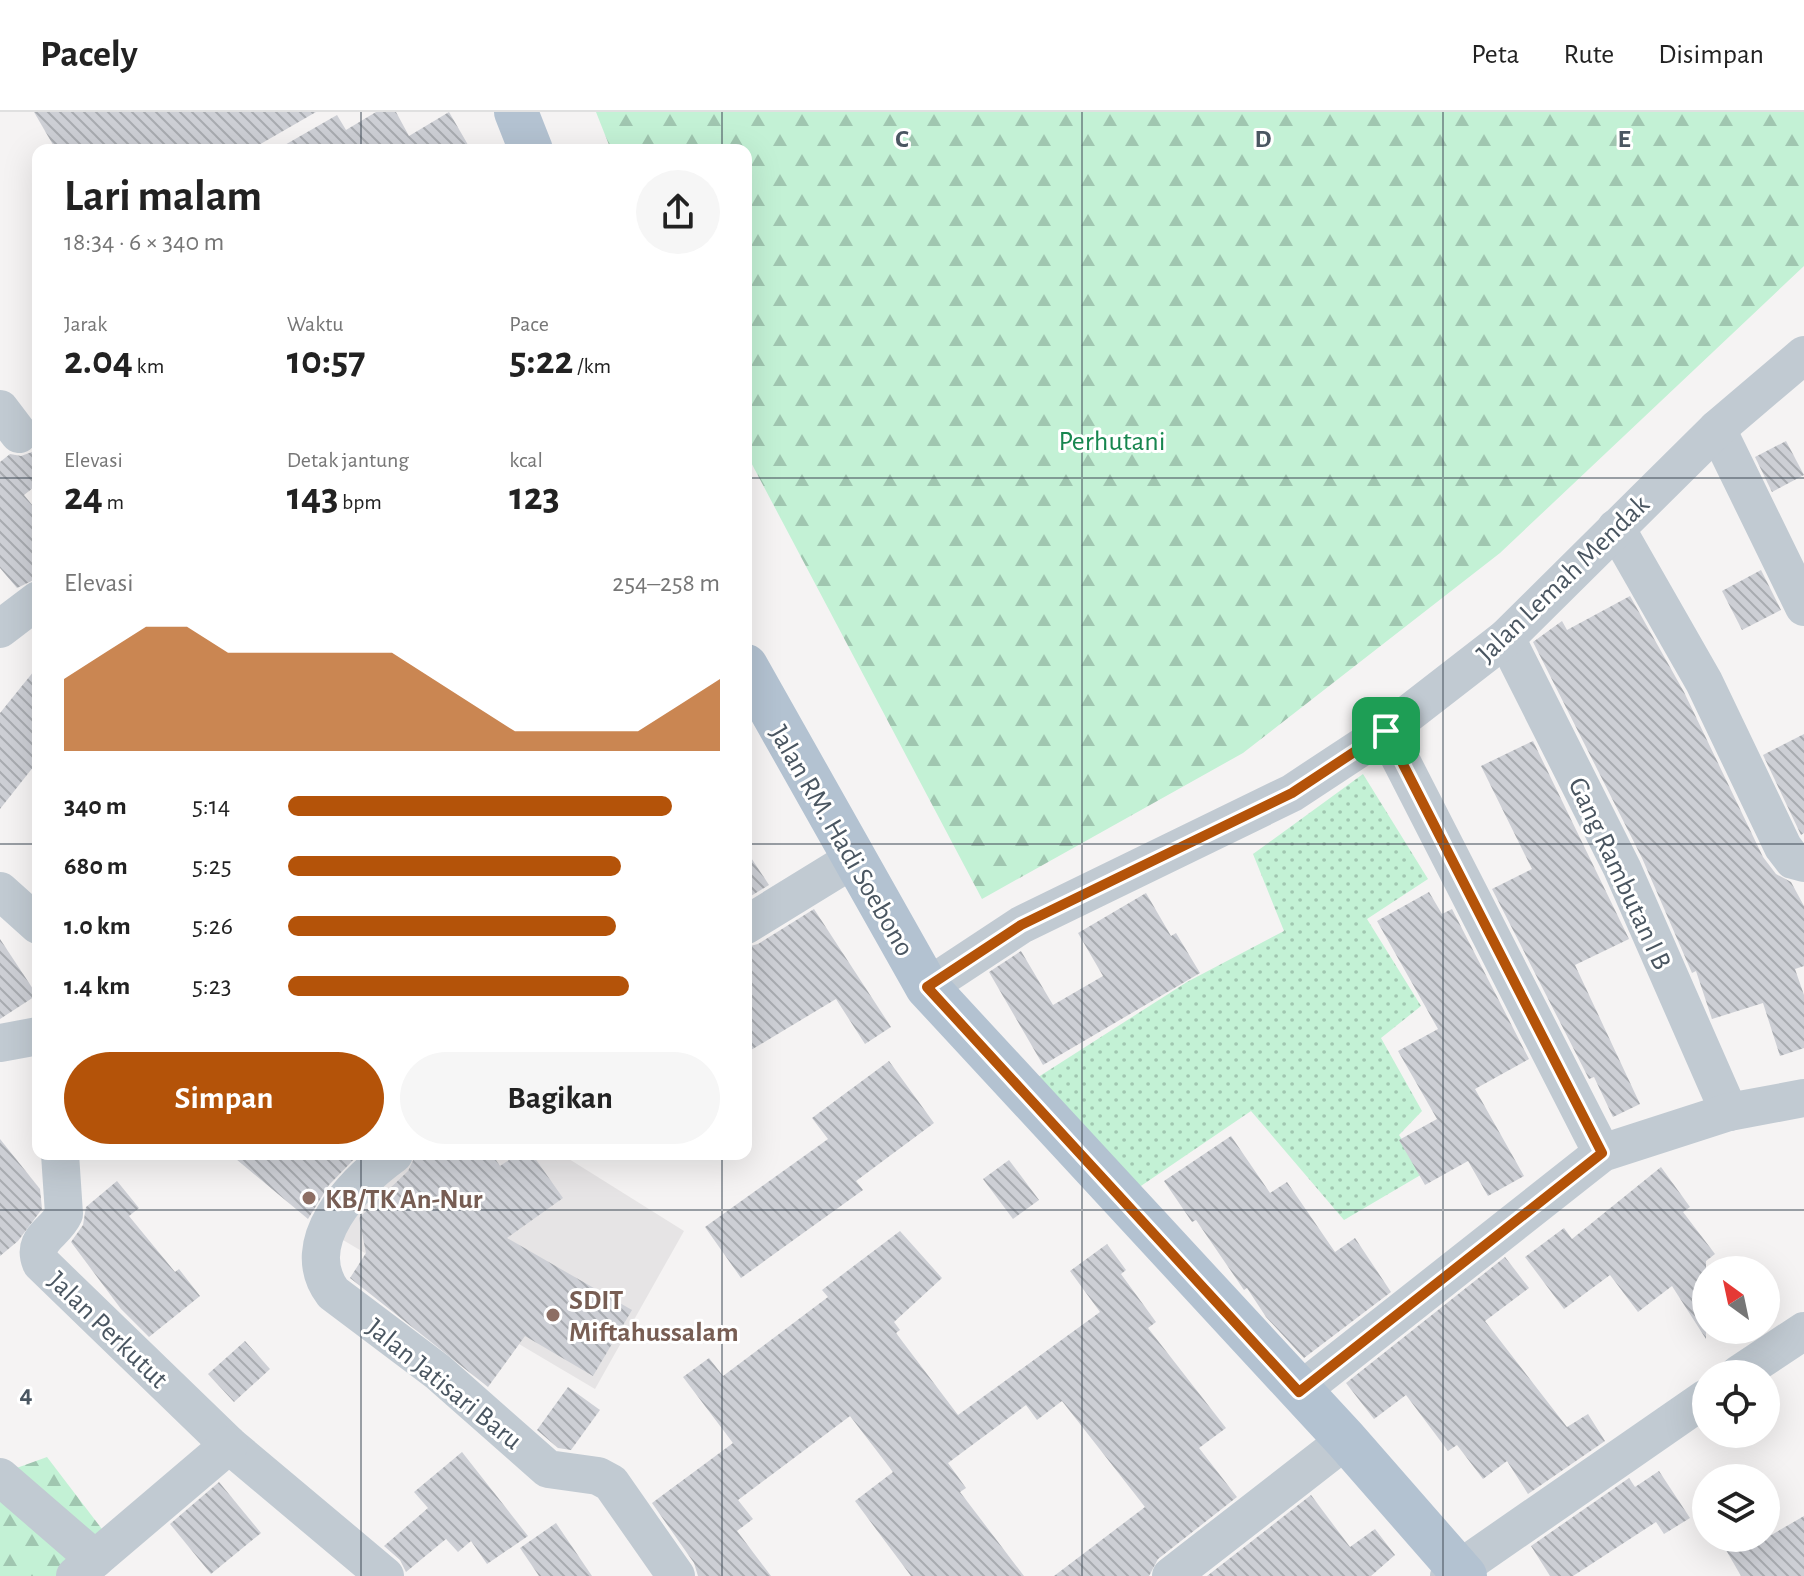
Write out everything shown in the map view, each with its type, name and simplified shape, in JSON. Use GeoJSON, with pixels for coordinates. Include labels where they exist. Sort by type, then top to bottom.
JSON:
{"type":"FeatureCollection","features":[{"type":"Feature","properties":{"kind":"main road"},"geometry":{"type":"LineString","coordinates":[[516,112],[529,144]]}},
{"type":"Feature","properties":{"kind":"main road","name":"Jalan RM. Hadi Soebono"},"geometry":{"type":"LineString","coordinates":[[752,677],[927,987],[1346,1440],[1458,1573]]}},
{"type":"Feature","properties":{"kind":"street","name":"Jalan Lemah Mendak"},"geometry":{"type":"LineString","coordinates":[[927,987],[1021,925],[1292,793],[1386,731],[1506,638],[1717,429],[1804,355]]}},
{"type":"Feature","properties":{"kind":"street"},"geometry":{"type":"LineString","coordinates":[[1717,429],[1804,607]]}},
{"type":"Feature","properties":{"kind":"street"},"geometry":{"type":"LineString","coordinates":[[1616,528],[1704,682],[1783,847],[1793,860],[1804,863]]}},
{"type":"Feature","properties":{"kind":"street"},"geometry":{"type":"LineString","coordinates":[[0,629],[32,605]]}},
{"type":"Feature","properties":{"kind":"street","name":"Gang Rambutan I B"},"geometry":{"type":"LineString","coordinates":[[1506,638],[1622,868],[1729,1112]]}},
{"type":"Feature","properties":{"kind":"street"},"geometry":{"type":"LineString","coordinates":[[1386,731],[1602,1153]]}},
{"type":"Feature","properties":{"kind":"street"},"geometry":{"type":"LineString","coordinates":[[752,921],[855,858]]}},
{"type":"Feature","properties":{"kind":"street"},"geometry":{"type":"LineString","coordinates":[[0,891],[32,920]]}},
{"type":"Feature","properties":{"kind":"street"},"geometry":{"type":"LineString","coordinates":[[1299,1392],[1602,1153],[1729,1112],[1804,1098]]}},
{"type":"Feature","properties":{"kind":"street","name":"Jalan Perkutut"},"geometry":{"type":"LineString","coordinates":[[60,1160],[64,1214],[39,1242],[37,1254],[41,1263],[229,1445],[378,1574]]}},
{"type":"Feature","properties":{"kind":"street","name":"Jalan Jatisari Baru"},"geometry":{"type":"LineString","coordinates":[[388,1160],[342,1204],[323,1237],[319,1260],[323,1280],[333,1293],[438,1372],[548,1469],[598,1476],[611,1483],[676,1576]]}},
{"type":"Feature","properties":{"kind":"street"},"geometry":{"type":"LineString","coordinates":[[1760,1360],[1804,1331]]}},
{"type":"Feature","properties":{"kind":"street"},"geometry":{"type":"LineString","coordinates":[[1458,1573],[1692,1408]]}},
{"type":"Feature","properties":{"kind":"street"},"geometry":{"type":"LineString","coordinates":[[1171,1576],[1346,1440]]}},
{"type":"Feature","properties":{"kind":"street"},"geometry":{"type":"LineString","coordinates":[[0,1477],[85,1567],[229,1445]]}},
{"type":"Feature","properties":{"kind":"shaded area","name":"SDIT Miftahussalam"},"geometry":{"type":"Polygon","coordinates":[[[397,1160],[571,1160],[684,1231],[595,1389],[343,1240],[353,1205],[397,1160]]]}},
{"type":"Feature","properties":{"kind":"green space","name":"Perhutani"},"geometry":{"type":"Polygon","coordinates":[[[596,112],[1804,112],[1804,266],[1500,553],[1243,753],[982,899],[752,464],[752,144],[609,144],[596,112]]]}},
{"type":"Feature","properties":{"kind":"green space"},"geometry":{"type":"Polygon","coordinates":[[[1363,774],[1428,879],[1367,919],[1421,1006],[1381,1038],[1422,1111],[1399,1135],[1424,1173],[1344,1220],[1251,1111],[1135,1190],[1032,1081],[1187,982],[1284,931],[1253,854],[1363,774]]]}},
{"type":"Feature","properties":{"kind":"green space"},"geometry":{"type":"Polygon","coordinates":[[[47,1457],[108,1537],[61,1576],[0,1576],[0,1474],[47,1457]]]}},
{"type":"Feature","properties":{"kind":"building"},"geometry":{"type":"Polygon","coordinates":[[[34,112],[316,112],[260,144],[53,144],[34,112]]]}},
{"type":"Feature","properties":{"kind":"building"},"geometry":{"type":"Polygon","coordinates":[[[376,112],[396,112],[409,136],[449,112],[468,144],[286,144],[337,115],[346,130],[376,112]]]}},
{"type":"Feature","properties":{"kind":"building"},"geometry":{"type":"Polygon","coordinates":[[[1786,441],[1804,475],[1772,492],[1755,457],[1786,441]]]}},
{"type":"Feature","properties":{"kind":"building"},"geometry":{"type":"Polygon","coordinates":[[[32,452],[32,489],[24,495],[32,505],[32,581],[17,588],[0,568],[0,462],[10,454],[21,456],[32,452]]]}},
{"type":"Feature","properties":{"kind":"building"},"geometry":{"type":"Polygon","coordinates":[[[1761,570],[1781,610],[1742,630],[1722,591],[1761,570]]]}},
{"type":"Feature","properties":{"kind":"building"},"geometry":{"type":"Polygon","coordinates":[[[1630,596],[1684,692],[1763,857],[1776,874],[1791,882],[1804,906],[1804,966],[1795,969],[1804,995],[1804,1048],[1780,1056],[1763,1003],[1712,1019],[1696,971],[1692,973],[1642,858],[1533,642],[1562,621],[1567,630],[1630,596]]]}},
{"type":"Feature","properties":{"kind":"building"},"geometry":{"type":"Polygon","coordinates":[[[32,673],[32,769],[0,809],[0,713],[32,673]]]}},
{"type":"Feature","properties":{"kind":"building"},"geometry":{"type":"Polygon","coordinates":[[[1804,734],[1804,833],[1801,835],[1763,755],[1804,734]]]}},
{"type":"Feature","properties":{"kind":"building"},"geometry":{"type":"Polygon","coordinates":[[[1533,741],[1629,939],[1575,965],[1640,1104],[1613,1117],[1594,1077],[1589,1079],[1492,889],[1532,869],[1481,766],[1533,741]]]}},
{"type":"Feature","properties":{"kind":"building"},"geometry":{"type":"Polygon","coordinates":[[[752,859],[769,885],[752,895],[752,859]]]}},
{"type":"Feature","properties":{"kind":"building"},"geometry":{"type":"Polygon","coordinates":[[[1429,892],[1442,914],[1452,909],[1529,1059],[1475,1089],[1524,1176],[1488,1196],[1468,1161],[1425,1185],[1399,1140],[1437,1119],[1398,1051],[1438,1029],[1377,921],[1429,892]]]}},
{"type":"Feature","properties":{"kind":"building"},"geometry":{"type":"Polygon","coordinates":[[[1146,893],[1171,936],[1176,933],[1200,973],[1043,1065],[989,972],[1021,951],[1053,1005],[1103,976],[1078,933],[1146,893]]]}},
{"type":"Feature","properties":{"kind":"building"},"geometry":{"type":"Polygon","coordinates":[[[814,909],[891,1027],[865,1044],[836,999],[752,1049],[752,946],[814,909]]]}},
{"type":"Feature","properties":{"kind":"building"},"geometry":{"type":"Polygon","coordinates":[[[0,939],[32,987],[32,998],[0,1019],[0,939]]]}},
{"type":"Feature","properties":{"kind":"building"},"geometry":{"type":"Polygon","coordinates":[[[889,1061],[934,1123],[856,1181],[863,1190],[741,1278],[705,1227],[828,1139],[812,1118],[889,1061]]]}},
{"type":"Feature","properties":{"kind":"building"},"geometry":{"type":"Polygon","coordinates":[[[1231,1136],[1270,1193],[1287,1182],[1335,1252],[1355,1238],[1391,1292],[1304,1358],[1266,1317],[1247,1288],[1244,1290],[1196,1220],[1192,1222],[1164,1181],[1231,1136]]]}},
{"type":"Feature","properties":{"kind":"building"},"geometry":{"type":"Polygon","coordinates":[[[0,1139],[40,1189],[42,1209],[18,1241],[0,1256],[0,1139]]]}},
{"type":"Feature","properties":{"kind":"building","name":"KB/TK An-Nur"},"geometry":{"type":"Polygon","coordinates":[[[237,1160],[353,1160],[329,1185],[308,1219],[237,1160]]]}},
{"type":"Feature","properties":{"kind":"building","name":"SDIT Miftahussalam"},"geometry":{"type":"Polygon","coordinates":[[[413,1160],[496,1160],[500,1166],[509,1160],[536,1160],[563,1198],[507,1238],[632,1310],[593,1376],[525,1336],[488,1387],[350,1278],[366,1253],[359,1218],[408,1171],[413,1160]]]}},
{"type":"Feature","properties":{"kind":"building"},"geometry":{"type":"Polygon","coordinates":[[[1009,1160],[1039,1200],[1013,1219],[983,1179],[1009,1160]]]}},
{"type":"Feature","properties":{"kind":"building"},"geometry":{"type":"Polygon","coordinates":[[[1661,1167],[1690,1207],[1683,1212],[1715,1254],[1692,1256],[1692,1317],[1672,1286],[1638,1312],[1610,1275],[1564,1309],[1525,1257],[1564,1228],[1572,1239],[1661,1167]]]}},
{"type":"Feature","properties":{"kind":"building"},"geometry":{"type":"Polygon","coordinates":[[[117,1181],[139,1208],[129,1216],[175,1272],[179,1269],[200,1296],[149,1337],[121,1309],[71,1242],[83,1225],[86,1207],[117,1181]]]}},
{"type":"Feature","properties":{"kind":"building"},"geometry":{"type":"Polygon","coordinates":[[[900,1231],[942,1278],[894,1322],[900,1330],[896,1333],[958,1415],[1100,1312],[1070,1271],[1107,1244],[1126,1270],[1121,1274],[1156,1322],[1148,1328],[1226,1428],[1199,1448],[1237,1497],[1158,1559],[1149,1576],[1054,1576],[1145,1507],[1062,1401],[1037,1420],[1026,1405],[948,1463],[966,1488],[960,1492],[1024,1576],[911,1576],[855,1501],[893,1472],[850,1416],[738,1500],[753,1519],[737,1531],[771,1576],[698,1576],[694,1563],[652,1503],[733,1443],[683,1377],[709,1358],[723,1376],[828,1297],[822,1290],[900,1231]]]}},
{"type":"Feature","properties":{"kind":"building"},"geometry":{"type":"Polygon","coordinates":[[[1505,1257],[1529,1288],[1485,1321],[1567,1427],[1588,1414],[1605,1441],[1528,1494],[1507,1461],[1483,1479],[1457,1445],[1448,1451],[1406,1395],[1374,1419],[1346,1383],[1505,1257]]]}},
{"type":"Feature","properties":{"kind":"building"},"geometry":{"type":"Polygon","coordinates":[[[245,1341],[270,1369],[234,1402],[208,1374],[245,1341]]]}},
{"type":"Feature","properties":{"kind":"building"},"geometry":{"type":"Polygon","coordinates":[[[568,1387],[600,1410],[571,1450],[558,1448],[537,1430],[568,1387]]]}},
{"type":"Feature","properties":{"kind":"building"},"geometry":{"type":"Polygon","coordinates":[[[462,1452],[528,1536],[487,1564],[471,1541],[458,1552],[446,1539],[406,1572],[400,1560],[384,1546],[428,1508],[414,1492],[462,1452]]]}},
{"type":"Feature","properties":{"kind":"building"},"geometry":{"type":"Polygon","coordinates":[[[1659,1471],[1690,1518],[1664,1534],[1656,1522],[1573,1576],[1550,1576],[1531,1546],[1629,1478],[1635,1487],[1659,1471]]]}},
{"type":"Feature","properties":{"kind":"building"},"geometry":{"type":"Polygon","coordinates":[[[219,1482],[261,1533],[211,1574],[170,1524],[219,1482]]]}},
{"type":"Feature","properties":{"kind":"building"},"geometry":{"type":"Polygon","coordinates":[[[1311,1495],[1350,1547],[1375,1529],[1395,1555],[1371,1576],[1207,1576],[1311,1495]]]}},
{"type":"Feature","properties":{"kind":"building"},"geometry":{"type":"Polygon","coordinates":[[[1804,1516],[1804,1576],[1741,1576],[1727,1552],[1780,1552],[1780,1530],[1804,1516]]]}},
{"type":"Feature","properties":{"kind":"building"},"geometry":{"type":"Polygon","coordinates":[[[556,1523],[592,1576],[539,1576],[520,1548],[556,1523]]]}},
{"type":"Feature","properties":{"kind":"place","name":"KB/TK An-Nur"},"geometry":{"type":"Point","coordinates":[309,1198]}},
{"type":"Feature","properties":{"kind":"place","name":"SDIT Miftahussalam"},"geometry":{"type":"Point","coordinates":[553,1315]}},
{"type":"Feature","properties":{"kind":"route"},"geometry":{"type":"LineString","coordinates":[[1386,731],[1602,1153],[1299,1392],[927,987],[1021,925],[1155,857],[1292,793],[1386,731]]}}]}
